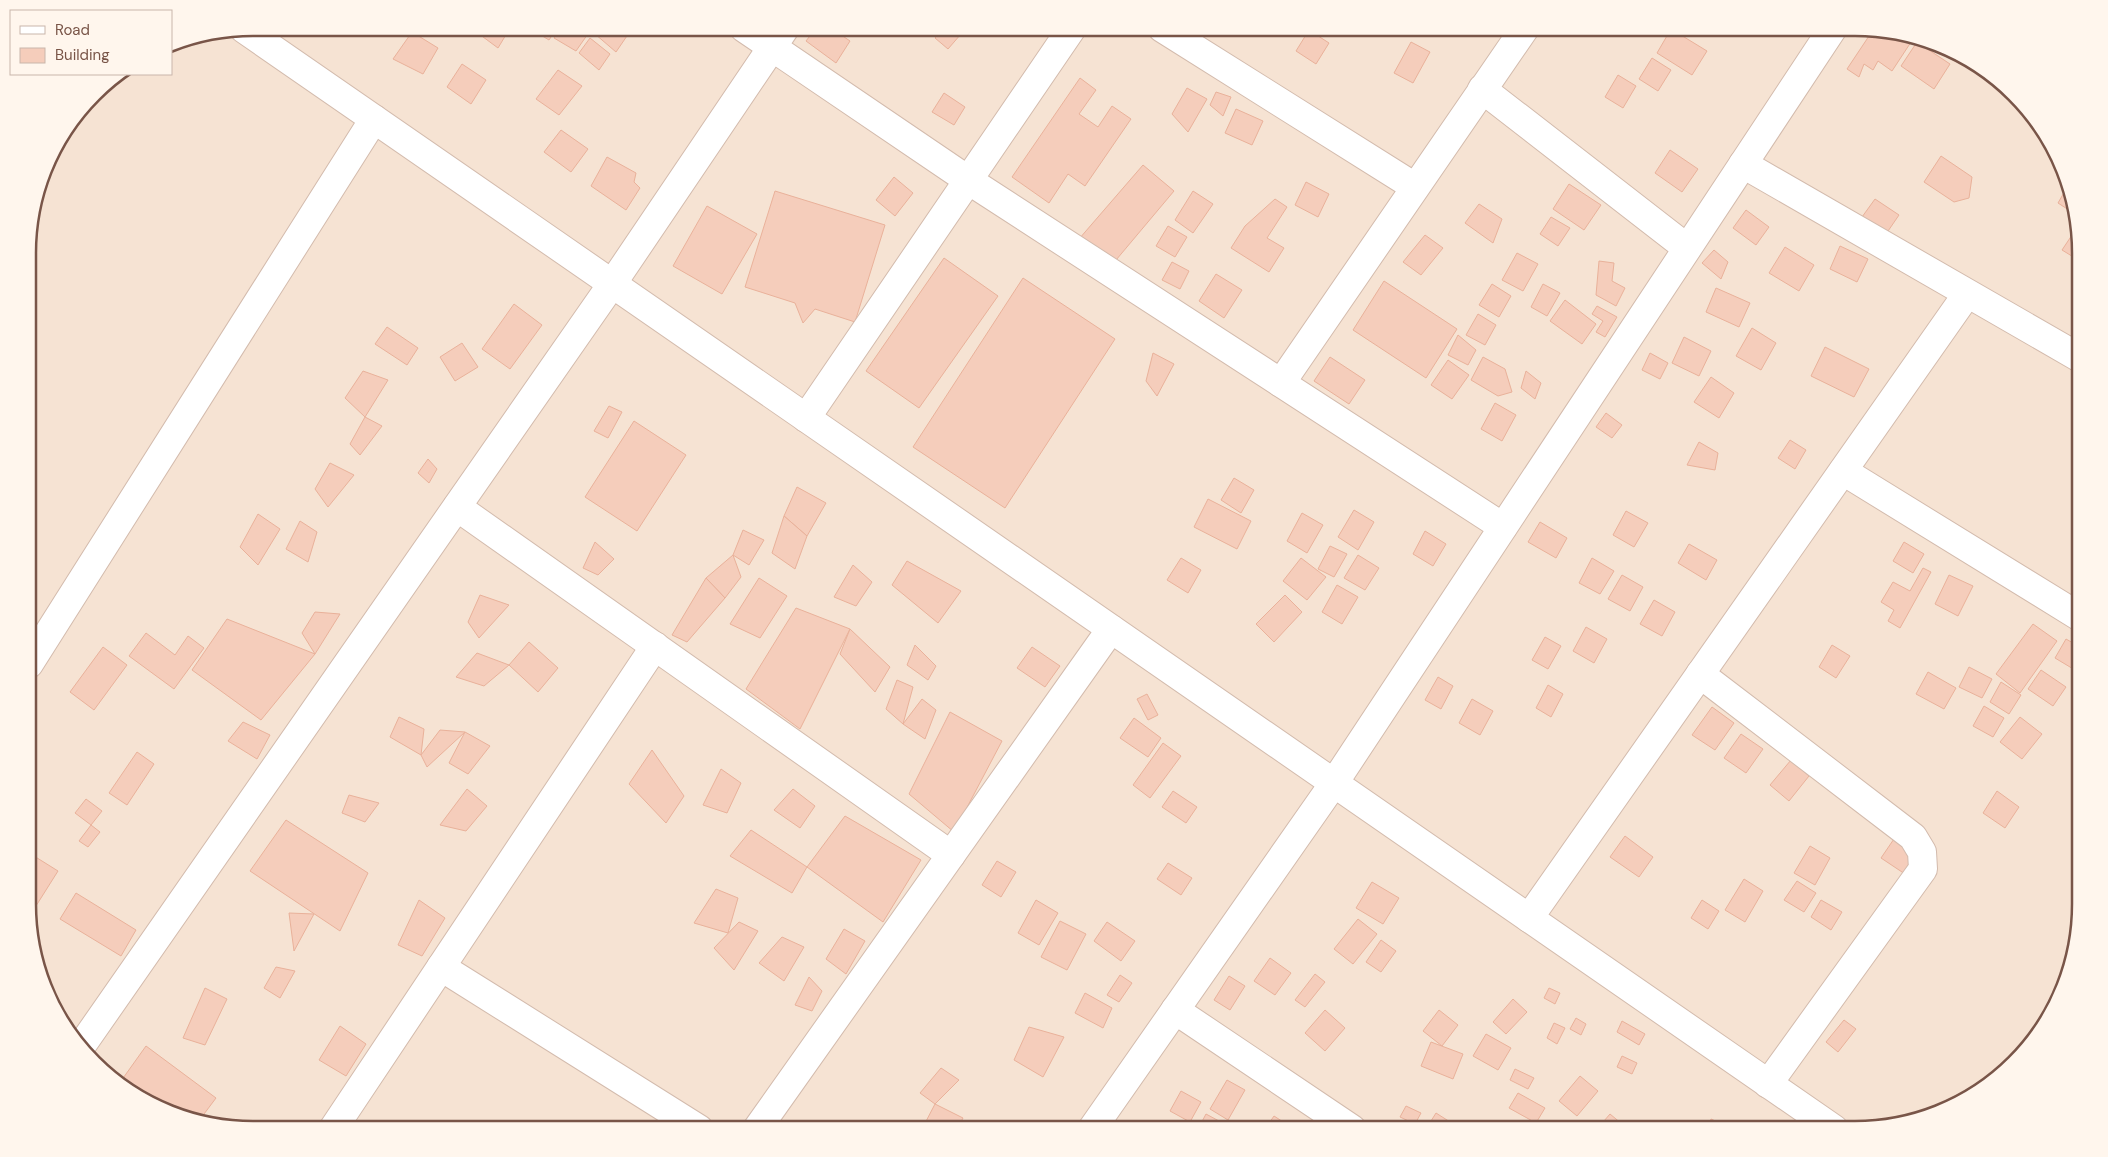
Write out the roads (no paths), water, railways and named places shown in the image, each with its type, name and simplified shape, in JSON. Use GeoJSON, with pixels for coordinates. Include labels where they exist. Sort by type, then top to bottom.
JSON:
{"type":"FeatureCollection","features":[{"type":"Feature","properties":{"kind":"street"},"geometry":{"type":"LineString","coordinates":[[254,36],[1822,1121]]}},
{"type":"Feature","properties":{"kind":"street"},"geometry":{"type":"LineString","coordinates":[[806,418],[1067,36]]}},
{"type":"Feature","properties":{"kind":"street"},"geometry":{"type":"LineString","coordinates":[[1175,36],[1415,187]]}},
{"type":"Feature","properties":{"kind":"street"},"geometry":{"type":"LineString","coordinates":[[1281,384],[1519,36]]}},
{"type":"Feature","properties":{"kind":"street"},"geometry":{"type":"LineString","coordinates":[[1098,1121],[1334,783],[1828,36]]}},
{"type":"Feature","properties":{"kind":"street"},"geometry":{"type":"LineString","coordinates":[[85,1041],[612,284],[778,38],[968,180],[1503,527]]}},
{"type":"Feature","properties":{"kind":"street"},"geometry":{"type":"LineString","coordinates":[[1482,89],[1687,248]]}},
{"type":"Feature","properties":{"kind":"street"},"geometry":{"type":"LineString","coordinates":[[36,653],[374,119]]}},
{"type":"Feature","properties":{"kind":"street"},"geometry":{"type":"LineString","coordinates":[[1743,164],[2072,353]]}},
{"type":"Feature","properties":{"kind":"street"},"geometry":{"type":"LineString","coordinates":[[1529,918],[1968,294]]}},
{"type":"Feature","properties":{"kind":"street"},"geometry":{"type":"LineString","coordinates":[[1843,471],[2072,612]]}},
{"type":"Feature","properties":{"kind":"street"},"geometry":{"type":"LineString","coordinates":[[458,506],[951,855]]}},
{"type":"Feature","properties":{"kind":"street"},"geometry":{"type":"LineString","coordinates":[[763,1121],[1111,629]]}},
{"type":"Feature","properties":{"kind":"street"},"geometry":{"type":"LineString","coordinates":[[339,1121],[655,646]]}},
{"type":"Feature","properties":{"kind":"street"},"geometry":{"type":"LineString","coordinates":[[1700,674],[1913,837],[1922,852],[1923,870],[1768,1084]]}},
{"type":"Feature","properties":{"kind":"street"},"geometry":{"type":"LineString","coordinates":[[441,967],[686,1121]]}},
{"type":"Feature","properties":{"kind":"street"},"geometry":{"type":"LineString","coordinates":[[1176,1010],[1340,1121]]}}]}
